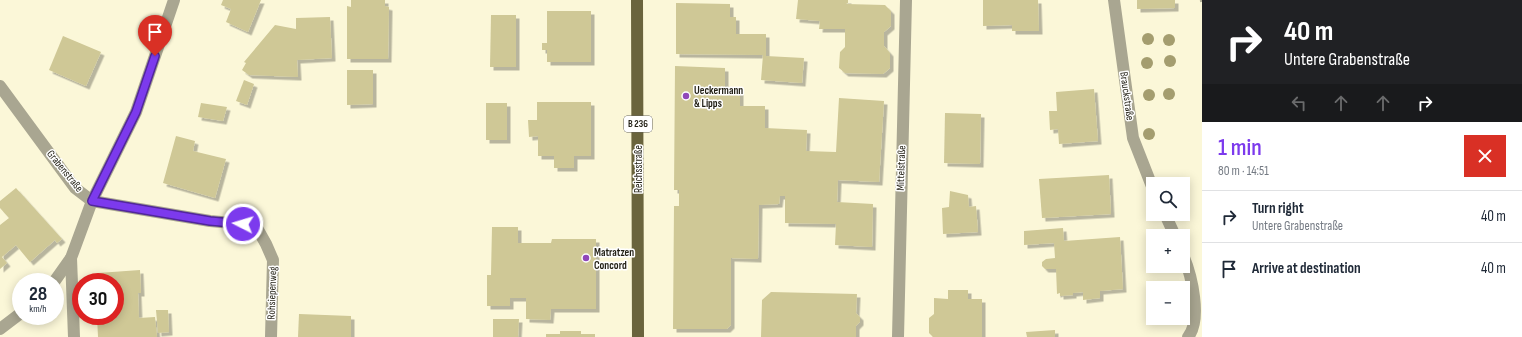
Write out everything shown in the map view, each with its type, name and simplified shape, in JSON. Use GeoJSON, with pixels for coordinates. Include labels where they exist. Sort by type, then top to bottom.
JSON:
{"type":"FeatureCollection","features":[{"type":"Feature","properties":{"kind":"main road","name":"Reichsstraße"},"geometry":{"type":"LineString","coordinates":[[637,0],[638,337]]}},
{"type":"Feature","properties":{"kind":"street"},"geometry":{"type":"LineString","coordinates":[[92,201],[136,112],[174,0]]}},
{"type":"Feature","properties":{"kind":"street","name":"Mittelstraße"},"geometry":{"type":"LineString","coordinates":[[898,337],[906,0]]}},
{"type":"Feature","properties":{"kind":"street","name":"Brauckstraße"},"geometry":{"type":"LineString","coordinates":[[1114,0],[1133,138],[1148,177]]}},
{"type":"Feature","properties":{"kind":"street","name":"Grabenstraße"},"geometry":{"type":"LineString","coordinates":[[0,86],[75,188],[92,201],[71,258],[60,273]]}},
{"type":"Feature","properties":{"kind":"street","name":"Rohsiepenweg"},"geometry":{"type":"LineString","coordinates":[[92,201],[210,221],[243,224],[257,228],[273,260],[270,337]]}},
{"type":"Feature","properties":{"kind":"street"},"geometry":{"type":"LineString","coordinates":[[71,258],[74,337]]}},
{"type":"Feature","properties":{"kind":"street"},"geometry":{"type":"LineString","coordinates":[[1188,337],[1193,334],[1201,317],[1198,295],[1190,273]]}},
{"type":"Feature","properties":{"kind":"street"},"geometry":{"type":"LineString","coordinates":[[0,328],[12,319]]}},
{"type":"Feature","properties":{"kind":"path"},"geometry":{"type":"LineString","coordinates":[[1201,0],[1202,4]]}},
{"type":"Feature","properties":{"kind":"building"},"geometry":{"type":"Polygon","coordinates":[[[223,0],[261,0],[248,32],[226,22],[231,9],[221,5],[223,0]]]}},
{"type":"Feature","properties":{"kind":"building"},"geometry":{"type":"Polygon","coordinates":[[[351,0],[385,0],[385,6],[389,7],[388,59],[347,59],[347,6],[351,7],[351,0]]]}},
{"type":"Feature","properties":{"kind":"building"},"geometry":{"type":"Polygon","coordinates":[[[798,0],[848,0],[848,3],[846,4],[885,5],[891,11],[891,26],[884,32],[884,46],[890,53],[890,68],[883,74],[845,73],[839,68],[840,52],[845,47],[845,29],[819,29],[820,21],[796,19],[798,0]]]}},
{"type":"Feature","properties":{"kind":"building"},"geometry":{"type":"Polygon","coordinates":[[[983,0],[1038,0],[1039,31],[1012,31],[1012,25],[983,26],[983,0]]]}},
{"type":"Feature","properties":{"kind":"building"},"geometry":{"type":"Polygon","coordinates":[[[1137,0],[1175,0],[1175,8],[1137,9],[1137,0]]]}},
{"type":"Feature","properties":{"kind":"building"},"geometry":{"type":"Polygon","coordinates":[[[676,3],[730,4],[730,17],[736,17],[736,34],[766,34],[766,56],[804,58],[802,83],[761,80],[763,55],[676,54],[676,3]]]}},
{"type":"Feature","properties":{"kind":"building"},"geometry":{"type":"Polygon","coordinates":[[[547,11],[591,11],[591,62],[547,62],[547,50],[542,50],[542,43],[547,43],[547,11]]]}},
{"type":"Feature","properties":{"kind":"building"},"geometry":{"type":"Polygon","coordinates":[[[491,15],[516,15],[516,67],[490,67],[491,15]]]}},
{"type":"Feature","properties":{"kind":"building"},"geometry":{"type":"Polygon","coordinates":[[[330,17],[332,58],[297,60],[298,77],[249,75],[242,70],[246,63],[244,62],[275,25],[296,29],[296,18],[330,17]]]}},
{"type":"Feature","properties":{"kind":"building"},"geometry":{"type":"Polygon","coordinates":[[[63,36],[101,52],[86,86],[49,70],[63,36]]]}},
{"type":"Feature","properties":{"kind":"building"},"geometry":{"type":"Polygon","coordinates":[[[675,66],[725,68],[725,88],[740,88],[740,106],[765,106],[765,128],[807,130],[806,151],[836,152],[839,98],[884,101],[879,182],[838,180],[837,202],[873,204],[872,247],[835,245],[836,224],[785,223],[785,196],[780,196],[779,204],[759,205],[758,259],[731,258],[731,325],[727,329],[673,329],[674,206],[679,206],[679,190],[674,190],[675,66]]]}},
{"type":"Feature","properties":{"kind":"building"},"geometry":{"type":"Polygon","coordinates":[[[347,70],[373,70],[373,104],[347,105],[347,70]]]}},
{"type":"Feature","properties":{"kind":"building"},"geometry":{"type":"Polygon","coordinates":[[[244,80],[254,84],[247,105],[236,101],[244,80]]]}},
{"type":"Feature","properties":{"kind":"building"},"geometry":{"type":"Polygon","coordinates":[[[1094,89],[1098,141],[1059,144],[1058,129],[1050,130],[1049,111],[1057,111],[1056,92],[1094,89]]]}},
{"type":"Feature","properties":{"kind":"building"},"geometry":{"type":"Polygon","coordinates":[[[537,102],[591,102],[591,156],[574,156],[574,168],[554,168],[554,156],[538,156],[538,136],[529,137],[528,120],[537,120],[537,102]]]}},
{"type":"Feature","properties":{"kind":"building"},"geometry":{"type":"Polygon","coordinates":[[[201,103],[227,107],[223,121],[198,117],[201,103]]]}},
{"type":"Feature","properties":{"kind":"building"},"geometry":{"type":"Polygon","coordinates":[[[486,103],[507,103],[507,140],[486,140],[486,103]]]}},
{"type":"Feature","properties":{"kind":"building"},"geometry":{"type":"Polygon","coordinates":[[[945,113],[981,114],[980,164],[944,163],[945,113]]]}},
{"type":"Feature","properties":{"kind":"building"},"geometry":{"type":"Polygon","coordinates":[[[176,136],[195,141],[193,151],[226,159],[215,198],[163,183],[176,136]]]}},
{"type":"Feature","properties":{"kind":"building"},"geometry":{"type":"Polygon","coordinates":[[[1109,175],[1111,214],[1042,218],[1039,179],[1109,175]]]}},
{"type":"Feature","properties":{"kind":"building"},"geometry":{"type":"Polygon","coordinates":[[[16,188],[62,239],[57,243],[55,240],[30,262],[16,245],[2,257],[7,263],[0,269],[0,225],[9,218],[0,208],[0,201],[16,188]]]}},
{"type":"Feature","properties":{"kind":"building"},"geometry":{"type":"Polygon","coordinates":[[[950,191],[968,195],[969,207],[976,206],[978,232],[943,234],[942,208],[949,207],[950,191]]]}},
{"type":"Feature","properties":{"kind":"building"},"geometry":{"type":"Polygon","coordinates":[[[492,227],[518,227],[518,243],[551,243],[552,239],[596,239],[596,309],[551,309],[550,320],[526,319],[526,298],[510,298],[510,306],[487,306],[487,275],[491,275],[492,227]]]}},
{"type":"Feature","properties":{"kind":"building"},"geometry":{"type":"Polygon","coordinates":[[[1063,228],[1064,241],[1120,237],[1123,289],[1100,291],[1100,298],[1083,300],[1083,292],[1073,293],[1073,295],[1060,296],[1060,293],[1057,294],[1056,269],[1045,269],[1042,266],[1042,262],[1046,259],[1055,258],[1054,243],[1024,245],[1024,231],[1063,228]]]}},
{"type":"Feature","properties":{"kind":"building"},"geometry":{"type":"Polygon","coordinates":[[[140,270],[141,293],[138,293],[139,318],[155,317],[157,337],[98,337],[97,325],[124,325],[124,273],[98,273],[140,270]]]}},
{"type":"Feature","properties":{"kind":"building"},"geometry":{"type":"Polygon","coordinates":[[[948,290],[968,290],[968,299],[982,299],[982,337],[933,337],[929,333],[929,318],[934,314],[934,298],[948,299],[948,290]]]}},
{"type":"Feature","properties":{"kind":"building"},"geometry":{"type":"Polygon","coordinates":[[[771,292],[857,294],[856,313],[860,317],[860,322],[856,326],[856,337],[761,337],[762,300],[771,292]]]}},
{"type":"Feature","properties":{"kind":"building"},"geometry":{"type":"Polygon","coordinates":[[[156,310],[168,310],[169,332],[158,333],[156,310]]]}},
{"type":"Feature","properties":{"kind":"building"},"geometry":{"type":"Polygon","coordinates":[[[299,314],[351,316],[351,337],[298,337],[299,314]]]}},
{"type":"Feature","properties":{"kind":"building"},"geometry":{"type":"Polygon","coordinates":[[[493,319],[519,319],[518,337],[493,337],[493,319]]]}},
{"type":"Feature","properties":{"kind":"building"},"geometry":{"type":"Polygon","coordinates":[[[1055,330],[1055,337],[1027,337],[1026,332],[1055,330]]]}},
{"type":"Feature","properties":{"kind":"building"},"geometry":{"type":"Polygon","coordinates":[[[560,331],[581,331],[581,334],[595,334],[595,337],[546,337],[546,334],[560,334],[560,331]]]}},
{"type":"Feature","properties":{"kind":"place","name":"Ueckermann & Lipps"},"geometry":{"type":"Point","coordinates":[686,96]}},
{"type":"Feature","properties":{"kind":"place","name":"Matratzen Concord"},"geometry":{"type":"Point","coordinates":[586,258]}},
{"type":"Feature","properties":{"kind":"route"},"geometry":{"type":"LineString","coordinates":[[155,56],[136,112],[92,201],[210,221],[243,224]]}}]}
